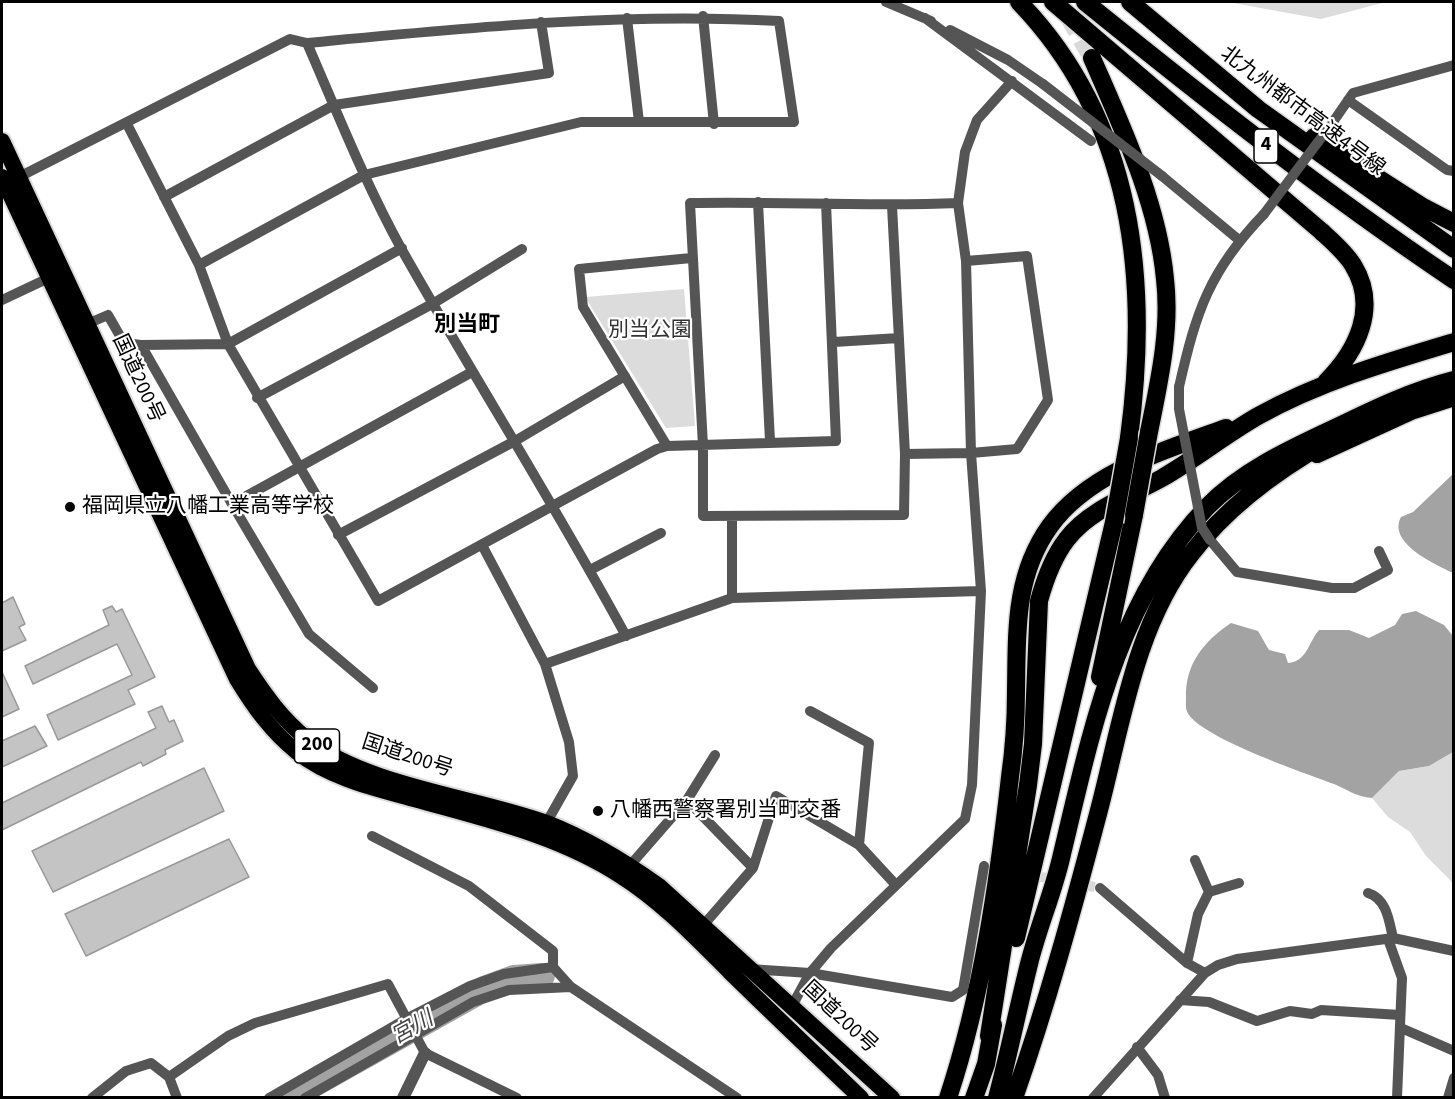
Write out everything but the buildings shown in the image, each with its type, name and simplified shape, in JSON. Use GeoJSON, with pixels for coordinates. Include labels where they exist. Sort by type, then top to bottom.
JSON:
{"type":"FeatureCollection","features":[{"type":"Feature","properties":{"kind":"highway"},"geometry":{"type":"LineString","coordinates":[[989,1036],[1023,914],[1114,522],[1136,386],[1138,328],[1135,258],[1128,220],[1105,142],[1077,76],[1060,49],[1019,2]]}},
{"type":"Feature","properties":{"kind":"highway"},"geometry":{"type":"LineString","coordinates":[[1053,2],[1321,231],[1353,265],[1361,283],[1365,306],[1362,328],[1353,350],[1320,387]]}},
{"type":"Feature","properties":{"kind":"highway","name":"4"},"geometry":{"type":"LineString","coordinates":[[1085,2],[1248,132],[1386,234],[1454,280]]}},
{"type":"Feature","properties":{"kind":"highway","name":"北九州都市高速4号線"},"geometry":{"type":"LineString","coordinates":[[1130,2],[1200,62],[1336,167],[1454,249]]}},
{"type":"Feature","properties":{"kind":"highway"},"geometry":{"type":"LineString","coordinates":[[1062,858],[1134,515],[1165,345],[1166,279],[1160,244],[1142,186],[1092,58]]}},
{"type":"Feature","properties":{"kind":"highway"},"geometry":{"type":"LineString","coordinates":[[1200,62],[1423,207],[1454,223]]}},
{"type":"Feature","properties":{"kind":"highway","name":"国道200号"},"geometry":{"type":"LineString","coordinates":[[2,141],[9,180],[57,274],[237,679],[254,707],[273,730],[298,753],[329,771],[361,784],[583,839],[626,870],[659,885],[698,931],[745,974],[861,1098]]}},
{"type":"Feature","properties":{"kind":"highway","name":"国道200号"},"geometry":{"type":"LineString","coordinates":[[57,274],[87,324],[248,669],[283,716],[307,739],[337,758],[543,829]]}},
{"type":"Feature","properties":{"kind":"highway"},"geometry":{"type":"LineString","coordinates":[[948,1098],[974,1012],[1010,778],[1016,702],[1018,603],[1030,562],[1052,524],[1083,493],[1158,453],[1259,416],[1320,387],[1370,368],[1454,342]]}},
{"type":"Feature","properties":{"kind":"highway"},"geometry":{"type":"LineString","coordinates":[[1014,1098],[1044,1010],[1146,639],[1173,582],[1189,555],[1214,526],[1240,502],[1290,467],[1349,429],[1407,399],[1454,381]]}},
{"type":"Feature","properties":{"kind":"highway"},"geometry":{"type":"LineString","coordinates":[[997,1098],[1029,962],[1062,858],[1087,747],[1112,671],[1146,590],[1184,534],[1208,506],[1232,486],[1287,450],[1404,395],[1454,381]]}},
{"type":"Feature","properties":{"kind":"highway"},"geometry":{"type":"LineString","coordinates":[[1290,467],[1411,411],[1454,397]]}},
{"type":"Feature","properties":{"kind":"highway"},"geometry":{"type":"LineString","coordinates":[[974,1098],[986,1064],[1028,785],[1035,703],[1037,622],[1045,578],[1067,538],[1083,522],[1163,477],[1259,416]]}},
{"type":"Feature","properties":{"kind":"highway","name":"国道200号"},"geometry":{"type":"LineString","coordinates":[[745,974],[792,1006],[892,1098]]}},
{"type":"Feature","properties":{"kind":"street"},"geometry":{"type":"LineString","coordinates":[[886,2],[993,51],[1043,84],[1162,176],[1239,240]]}},
{"type":"Feature","properties":{"kind":"street"},"geometry":{"type":"LineString","coordinates":[[703,16],[714,124]]}},
{"type":"Feature","properties":{"kind":"street"},"geometry":{"type":"LineString","coordinates":[[9,180],[126,124],[290,39],[307,43],[542,22],[627,18],[703,16],[779,21],[794,122],[714,124],[581,122],[364,175],[199,265]]}},
{"type":"Feature","properties":{"kind":"street"},"geometry":{"type":"LineString","coordinates":[[627,18],[639,122]]}},
{"type":"Feature","properties":{"kind":"street"},"geometry":{"type":"LineString","coordinates":[[925,18],[1091,141]]}},
{"type":"Feature","properties":{"kind":"street"},"geometry":{"type":"LineString","coordinates":[[164,197],[334,105],[549,73],[542,22]]}},
{"type":"Feature","properties":{"kind":"street"},"geometry":{"type":"LineString","coordinates":[[307,43],[364,175],[402,249],[590,570],[626,636]]}},
{"type":"Feature","properties":{"kind":"street"},"geometry":{"type":"LineString","coordinates":[[1379,551],[1388,570],[1354,588],[1332,588],[1238,572],[1202,528],[1179,409],[1179,387],[1201,302],[1239,240],[1263,214],[1353,93],[1454,65]]}},
{"type":"Feature","properties":{"kind":"street"},"geometry":{"type":"LineString","coordinates":[[792,1006],[810,973],[831,948],[965,819],[972,785],[981,591],[971,453],[966,261],[958,203],[965,152],[977,120],[1012,81]]}},
{"type":"Feature","properties":{"kind":"street"},"geometry":{"type":"LineString","coordinates":[[1348,100],[1447,171],[1454,171]]}},
{"type":"Feature","properties":{"kind":"street"},"geometry":{"type":"LineString","coordinates":[[126,124],[199,265],[228,344],[297,467],[378,601],[657,449],[667,446],[770,441],[836,441],[834,342],[826,203]]}},
{"type":"Feature","properties":{"kind":"street"},"geometry":{"type":"LineString","coordinates":[[758,202],[770,441]]}},
{"type":"Feature","properties":{"kind":"street"},"geometry":{"type":"LineString","coordinates":[[892,206],[905,454],[904,514],[703,516],[704,446],[691,258],[690,203],[826,203],[892,206],[958,203]]}},
{"type":"Feature","properties":{"kind":"street"},"geometry":{"type":"LineString","coordinates":[[87,324],[108,315],[124,343],[141,345],[228,344],[402,249]]}},
{"type":"Feature","properties":{"kind":"street"},"geometry":{"type":"LineString","coordinates":[[257,398],[434,303],[522,249]]}},
{"type":"Feature","properties":{"kind":"street"},"geometry":{"type":"LineString","coordinates":[[905,454],[971,453],[1017,448],[1048,400],[1027,256],[966,261]]}},
{"type":"Feature","properties":{"kind":"street"},"geometry":{"type":"LineString","coordinates":[[667,446],[583,307],[579,269],[691,258]]}},
{"type":"Feature","properties":{"kind":"street"},"geometry":{"type":"LineString","coordinates":[[2,300],[57,274]]}},
{"type":"Feature","properties":{"kind":"street"},"geometry":{"type":"LineString","coordinates":[[834,342],[899,338]]}},
{"type":"Feature","properties":{"kind":"street"},"geometry":{"type":"LineString","coordinates":[[141,345],[309,634],[373,688]]}},
{"type":"Feature","properties":{"kind":"street"},"geometry":{"type":"LineString","coordinates":[[232,504],[472,372]]}},
{"type":"Feature","properties":{"kind":"street"},"geometry":{"type":"LineString","coordinates":[[338,535],[514,441],[626,376]]}},
{"type":"Feature","properties":{"kind":"street"},"geometry":{"type":"LineString","coordinates":[[732,516],[732,598]]}},
{"type":"Feature","properties":{"kind":"street"},"geometry":{"type":"LineString","coordinates":[[590,570],[661,533]]}},
{"type":"Feature","properties":{"kind":"street"},"geometry":{"type":"LineString","coordinates":[[482,545],[545,664],[569,742],[573,776],[543,829]]}},
{"type":"Feature","properties":{"kind":"street"},"geometry":{"type":"LineString","coordinates":[[545,664],[732,598],[981,591]]}},
{"type":"Feature","properties":{"kind":"street"},"geometry":{"type":"LineString","coordinates":[[810,711],[869,743],[859,845]]}},
{"type":"Feature","properties":{"kind":"street"},"geometry":{"type":"LineString","coordinates":[[626,870],[687,800],[716,755]]}},
{"type":"Feature","properties":{"kind":"street"},"geometry":{"type":"LineString","coordinates":[[698,931],[753,868],[776,796],[859,845],[895,884]]}},
{"type":"Feature","properties":{"kind":"street"},"geometry":{"type":"LineString","coordinates":[[687,800],[753,868]]}},
{"type":"Feature","properties":{"kind":"street"},"geometry":{"type":"LineString","coordinates":[[372,836],[469,886],[553,951],[553,967],[571,987],[737,1098]]}},
{"type":"Feature","properties":{"kind":"street"},"geometry":{"type":"LineString","coordinates":[[1196,860],[1209,892]]}},
{"type":"Feature","properties":{"kind":"street"},"geometry":{"type":"LineString","coordinates":[[745,974],[810,973],[952,997],[963,990],[984,866]]}},
{"type":"Feature","properties":{"kind":"street"},"geometry":{"type":"LineString","coordinates":[[1187,963],[1198,914],[1209,892],[1239,883]]}},
{"type":"Feature","properties":{"kind":"street"},"geometry":{"type":"LineString","coordinates":[[1100,888],[1187,963],[1205,974]]}},
{"type":"Feature","properties":{"kind":"street"},"geometry":{"type":"LineString","coordinates":[[1368,893],[1376,896],[1386,908],[1391,939],[1402,978],[1397,1098]]}},
{"type":"Feature","properties":{"kind":"street"},"geometry":{"type":"LineString","coordinates":[[1093,1098],[1180,1000],[1218,964],[1237,959],[1391,939],[1454,951]]}},
{"type":"Feature","properties":{"kind":"street"},"geometry":{"type":"LineString","coordinates":[[269,1098],[470,986],[504,974],[553,967]]}},
{"type":"Feature","properties":{"kind":"street"},"geometry":{"type":"LineString","coordinates":[[169,1077],[228,1036],[255,1023],[388,984],[425,1053],[517,1098]]}},
{"type":"Feature","properties":{"kind":"street"},"geometry":{"type":"LineString","coordinates":[[305,1098],[473,1002],[509,990],[571,987]]}},
{"type":"Feature","properties":{"kind":"street"},"geometry":{"type":"LineString","coordinates":[[1180,1000],[1209,1002],[1257,1021],[1290,1011],[1312,1014],[1321,1010],[1400,1015]]}},
{"type":"Feature","properties":{"kind":"street"},"geometry":{"type":"LineString","coordinates":[[1401,1028],[1454,1051]]}},
{"type":"Feature","properties":{"kind":"street"},"geometry":{"type":"LineString","coordinates":[[1137,1047],[1158,1075],[1165,1098]]}},
{"type":"Feature","properties":{"kind":"street"},"geometry":{"type":"LineString","coordinates":[[403,1098],[425,1053]]}},
{"type":"Feature","properties":{"kind":"street"},"geometry":{"type":"LineString","coordinates":[[92,1098],[126,1071],[151,1063],[169,1077],[177,1098]]}},
{"type":"Feature","properties":{"kind":"street"},"geometry":{"type":"LineString","coordinates":[[1448,1098],[1454,1078]]}},
{"type":"Feature","properties":{"kind":"green space"},"geometry":{"type":"Polygon","coordinates":[[[1228,2],[1386,2],[1321,19],[1228,2]]]}},
{"type":"Feature","properties":{"kind":"green space","name":"別当公園"},"geometry":{"type":"Polygon","coordinates":[[[684,289],[695,426],[666,428],[585,297],[684,289]]]}},
{"type":"Feature","properties":{"kind":"green space"},"geometry":{"type":"Polygon","coordinates":[[[1453,752],[1453,883],[1426,856],[1410,832],[1388,817],[1372,798],[1399,771],[1429,766],[1453,752]]]}},
{"type":"Feature","properties":{"kind":"shaded area"},"geometry":{"type":"Polygon","coordinates":[[[1453,474],[1453,573],[1415,551],[1407,544],[1398,527],[1401,517],[1413,512],[1453,474]]]}},
{"type":"Feature","properties":{"kind":"shaded area"},"geometry":{"type":"Polygon","coordinates":[[[1416,611],[1444,625],[1453,636],[1453,752],[1429,766],[1399,771],[1372,798],[1357,795],[1234,744],[1199,724],[1186,709],[1189,674],[1198,654],[1212,638],[1231,623],[1258,631],[1269,650],[1285,654],[1288,663],[1304,655],[1319,630],[1349,630],[1369,638],[1395,625],[1402,614],[1416,611]]]}},
{"type":"Feature","properties":{"kind":"waterway","name":"宮川"},"geometry":{"type":"LineString","coordinates":[[289,1098],[484,989],[514,978],[542,976]]}},
{"type":"Feature","properties":{"kind":"tunnel"},"geometry":{"type":"LineString","coordinates":[[1068,16],[1092,58]]}},
{"type":"Feature","properties":{"kind":"tunnel"},"geometry":{"type":"LineString","coordinates":[[1026,874],[1100,888]]}},
{"type":"Feature","properties":{"kind":"place","name":"福岡県立八幡工業高等学校"},"geometry":{"type":"Point","coordinates":[70,507]}},
{"type":"Feature","properties":{"kind":"place","name":"八幡西警察署別当町交番"},"geometry":{"type":"Point","coordinates":[598,811]}},
{"type":"Feature","properties":{"kind":"district","name":"別当町"},"geometry":{"type":"Point","coordinates":[467,326]}}]}
